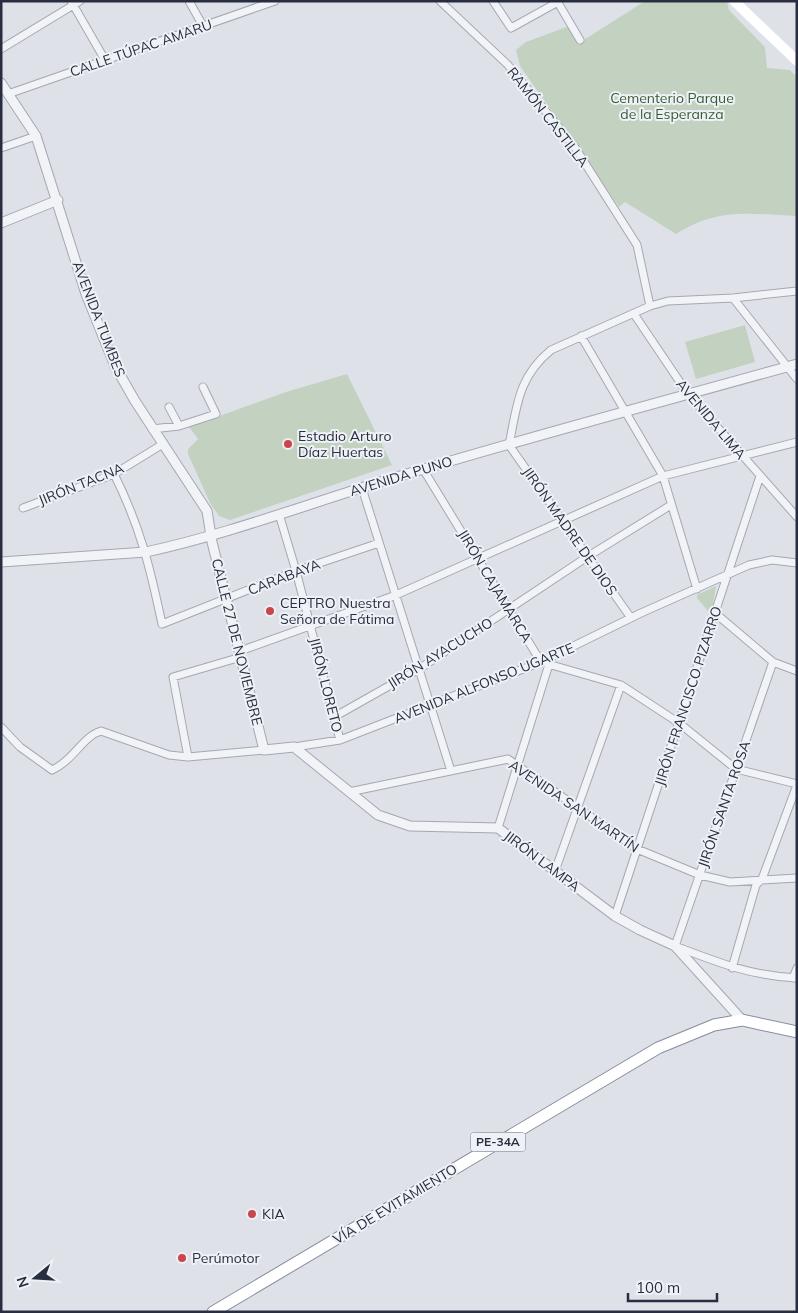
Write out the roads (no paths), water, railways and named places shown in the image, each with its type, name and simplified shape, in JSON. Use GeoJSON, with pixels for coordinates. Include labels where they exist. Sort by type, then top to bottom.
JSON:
{"type":"FeatureCollection","features":[{"type":"Feature","properties":{"kind":"highway","name":"VÍA DE EVITAMIENTO"},"geometry":{"type":"LineString","coordinates":[[214,1312],[658,1048],[714,1025],[742,1020],[797,1032]]}},
{"type":"Feature","properties":{"kind":"main road"},"geometry":{"type":"LineString","coordinates":[[734,1],[797,61]]}},
{"type":"Feature","properties":{"kind":"street"},"geometry":{"type":"LineString","coordinates":[[1,49],[72,3],[80,1]]}},
{"type":"Feature","properties":{"kind":"street"},"geometry":{"type":"LineString","coordinates":[[189,1],[203,26]]}},
{"type":"Feature","properties":{"kind":"street","name":"CALLE TÚPAC AMARU"},"geometry":{"type":"LineString","coordinates":[[8,94],[275,1]]}},
{"type":"Feature","properties":{"kind":"street","name":"RAMÓN CASTILLA"},"geometry":{"type":"LineString","coordinates":[[440,1],[508,64],[574,146],[637,245],[650,306]]}},
{"type":"Feature","properties":{"kind":"street"},"geometry":{"type":"LineString","coordinates":[[494,1],[511,28],[558,2],[580,40]]}},
{"type":"Feature","properties":{"kind":"street"},"geometry":{"type":"LineString","coordinates":[[72,3],[105,60]]}},
{"type":"Feature","properties":{"kind":"street"},"geometry":{"type":"LineString","coordinates":[[1,83],[36,136],[58,200],[1,223]]}},
{"type":"Feature","properties":{"kind":"street"},"geometry":{"type":"LineString","coordinates":[[1,148],[36,136]]}},
{"type":"Feature","properties":{"kind":"street","name":"AVENIDA TUMBES"},"geometry":{"type":"LineString","coordinates":[[58,200],[86,294],[115,366],[152,429],[207,511],[212,535]]}},
{"type":"Feature","properties":{"kind":"street"},"geometry":{"type":"LineString","coordinates":[[509,445],[520,391],[528,374],[539,360],[551,350],[650,306],[668,301],[734,298],[797,291]]}},
{"type":"Feature","properties":{"kind":"street"},"geometry":{"type":"LineString","coordinates":[[734,298],[797,379]]}},
{"type":"Feature","properties":{"kind":"street","name":"AVENIDA LIMA"},"geometry":{"type":"LineString","coordinates":[[634,314],[688,394],[797,517]]}},
{"type":"Feature","properties":{"kind":"street"},"geometry":{"type":"LineString","coordinates":[[581,336],[663,476],[697,589]]}},
{"type":"Feature","properties":{"kind":"street","name":"AVENIDA PUNO"},"geometry":{"type":"LineString","coordinates":[[1,562],[146,552],[212,535],[423,469],[797,364]]}},
{"type":"Feature","properties":{"kind":"street"},"geometry":{"type":"LineString","coordinates":[[152,429],[179,426],[216,414],[203,387]]}},
{"type":"Feature","properties":{"kind":"street"},"geometry":{"type":"LineString","coordinates":[[169,408],[179,426]]}},
{"type":"Feature","properties":{"kind":"street"},"geometry":{"type":"LineString","coordinates":[[188,757],[173,676],[241,654],[396,595],[663,476],[797,442]]}},
{"type":"Feature","properties":{"kind":"street","name":"JIRÓN TACNA"},"geometry":{"type":"LineString","coordinates":[[23,508],[114,474],[163,444]]}},
{"type":"Feature","properties":{"kind":"street","name":"JIRÓN MADRE DE DIOS"},"geometry":{"type":"LineString","coordinates":[[509,445],[631,618]]}},
{"type":"Feature","properties":{"kind":"street","name":"JIRÓN CAJAMARCA"},"geometry":{"type":"LineString","coordinates":[[423,469],[541,662]]}},
{"type":"Feature","properties":{"kind":"street"},"geometry":{"type":"LineString","coordinates":[[114,474],[132,510],[146,552]]}},
{"type":"Feature","properties":{"kind":"street","name":"JIRÓN FRANCISCO PIZARRO"},"geometry":{"type":"LineString","coordinates":[[615,916],[760,476]]}},
{"type":"Feature","properties":{"kind":"street"},"geometry":{"type":"LineString","coordinates":[[362,488],[451,771]]}},
{"type":"Feature","properties":{"kind":"street","name":"JIRÓN AYACUCHO"},"geometry":{"type":"LineString","coordinates":[[334,717],[419,669],[587,557],[671,505]]}},
{"type":"Feature","properties":{"kind":"street","name":"JIRÓN LORETO"},"geometry":{"type":"LineString","coordinates":[[279,514],[311,626],[340,740]]}},
{"type":"Feature","properties":{"kind":"street","name":"CALLE 27 DE NOVIEMBRE"},"geometry":{"type":"LineString","coordinates":[[212,535],[264,750]]}},
{"type":"Feature","properties":{"kind":"street","name":"CARABAYA"},"geometry":{"type":"LineString","coordinates":[[146,552],[162,624],[227,600],[296,571],[379,543]]}},
{"type":"Feature","properties":{"kind":"street","name":"AVENIDA ALFONSO UGARTE"},"geometry":{"type":"LineString","coordinates":[[1,728],[20,747],[52,770],[62,766],[92,734],[101,732],[137,746],[169,755],[188,757],[294,747],[340,740],[541,662],[728,574],[772,560],[797,562]]}},
{"type":"Feature","properties":{"kind":"street"},"geometry":{"type":"LineString","coordinates":[[715,613],[773,662],[797,670]]}},
{"type":"Feature","properties":{"kind":"street"},"geometry":{"type":"LineString","coordinates":[[498,828],[551,657]]}},
{"type":"Feature","properties":{"kind":"street"},"geometry":{"type":"LineString","coordinates":[[541,662],[621,685],[679,723],[736,769],[797,784],[762,879],[756,885],[732,968]]}},
{"type":"Feature","properties":{"kind":"street","name":"JIRÓN SANTA ROSA"},"geometry":{"type":"LineString","coordinates":[[675,946],[773,662]]}},
{"type":"Feature","properties":{"kind":"street"},"geometry":{"type":"LineString","coordinates":[[555,870],[621,685]]}},
{"type":"Feature","properties":{"kind":"street","name":"JIRÓN LAMPA"},"geometry":{"type":"LineString","coordinates":[[294,747],[378,815],[410,826],[498,828],[615,916],[640,930],[732,968],[759,975],[795,978]]}},
{"type":"Feature","properties":{"kind":"street","name":"AVENIDA SAN MARTÍN"},"geometry":{"type":"LineString","coordinates":[[349,792],[508,759],[637,849],[700,875],[730,882],[797,878]]}},
{"type":"Feature","properties":{"kind":"street"},"geometry":{"type":"LineString","coordinates":[[675,946],[742,1020]]}},
{"type":"Feature","properties":{"kind":"street"},"geometry":{"type":"LineString","coordinates":[[795,978],[797,968]]}},
{"type":"Feature","properties":{"kind":"place","name":"Estadio Arturo Díaz Huertas"},"geometry":{"type":"Point","coordinates":[288,444]}},
{"type":"Feature","properties":{"kind":"place","name":"CEPTRO Nuestra Señora de Fátima"},"geometry":{"type":"Point","coordinates":[270,611]}},
{"type":"Feature","properties":{"kind":"place","name":"KIA"},"geometry":{"type":"Point","coordinates":[252,1214]}},
{"type":"Feature","properties":{"kind":"place","name":"Perúmotor"},"geometry":{"type":"Point","coordinates":[182,1258]}},
{"type":"Feature","properties":{"kind":"park label","name":"Cementerio Parque de la Esperanza"},"geometry":{"type":"Point","coordinates":[672,106]}}]}
